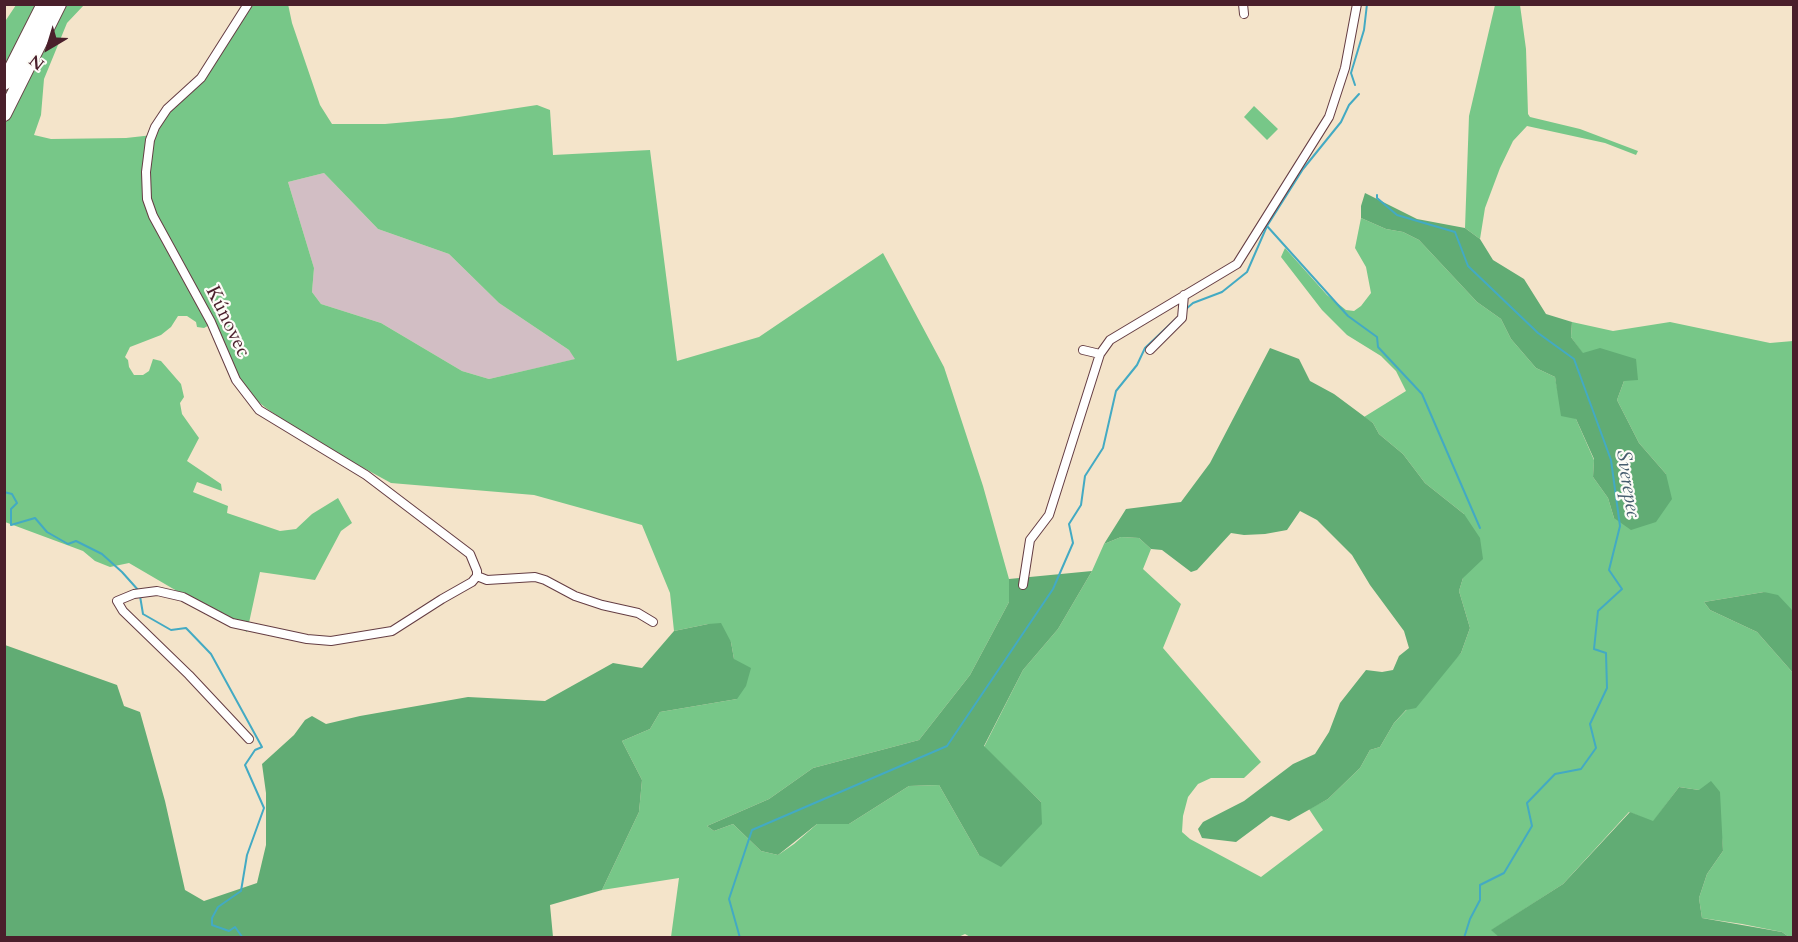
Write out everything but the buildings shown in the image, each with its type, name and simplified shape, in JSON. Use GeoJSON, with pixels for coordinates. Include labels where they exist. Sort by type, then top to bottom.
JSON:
{"type":"FeatureCollection","features":[{"type":"Feature","properties":{"kind":"highway"},"geometry":{"type":"LineString","coordinates":[[4,83],[44,4]]}},
{"type":"Feature","properties":{"kind":"highway"},"geometry":{"type":"LineString","coordinates":[[4,114],[59,4]]}},
{"type":"Feature","properties":{"kind":"highway"},"geometry":{"type":"LineString","coordinates":[[50,22],[70,4]]}},
{"type":"Feature","properties":{"kind":"street","name":"Kúnovec"},"geometry":{"type":"LineString","coordinates":[[248,4],[201,78],[168,109],[155,127],[150,140],[146,172],[147,199],[153,216],[211,322],[236,380],[259,410],[366,475],[457,543],[470,554],[476,564],[477,576]]}},
{"type":"Feature","properties":{"kind":"street"},"geometry":{"type":"LineString","coordinates":[[1243,4],[1244,14]]}},
{"type":"Feature","properties":{"kind":"street"},"geometry":{"type":"LineString","coordinates":[[1023,585],[1030,540],[1049,515],[1100,354],[1110,340],[1237,264],[1329,117],[1345,68],[1357,4]]}},
{"type":"Feature","properties":{"kind":"street"},"geometry":{"type":"LineString","coordinates":[[1150,350],[1182,318],[1184,296]]}},
{"type":"Feature","properties":{"kind":"street"},"geometry":{"type":"LineString","coordinates":[[1083,350],[1100,354]]}},
{"type":"Feature","properties":{"kind":"street"},"geometry":{"type":"LineString","coordinates":[[249,739],[189,675],[123,611],[117,601],[134,594],[158,591],[183,597],[232,623],[307,639],[331,640],[392,631],[466,586],[477,576],[487,580],[535,577],[575,596],[638,613],[653,622]]}},
{"type":"Feature","properties":{"kind":"shaded area"},"geometry":{"type":"Polygon","coordinates":[[[324,173],[378,229],[449,254],[499,303],[569,350],[576,359],[489,379],[462,371],[381,323],[321,304],[312,292],[314,268],[288,182],[324,173]]]}},
{"type":"Feature","properties":{"kind":"green space"},"geometry":{"type":"Polygon","coordinates":[[[288,4],[292,23],[320,105],[332,124],[385,124],[452,118],[537,105],[550,110],[553,155],[650,150],[677,361],[759,337],[883,253],[944,367],[983,486],[1009,579],[1009,602],[970,675],[919,740],[813,768],[769,799],[707,826],[714,831],[733,824],[761,851],[778,855],[817,824],[849,824],[909,786],[939,785],[979,855],[1041,802],[984,747],[1023,670],[1058,629],[1092,571],[1104,544],[1121,537],[1139,538],[1151,549],[1143,569],[1181,604],[1163,648],[1261,762],[1244,778],[1211,778],[1198,784],[1188,797],[1182,832],[1190,839],[1261,877],[1323,830],[1309,809],[1328,799],[1360,768],[1370,750],[1380,747],[1394,723],[1461,653],[1470,628],[1459,591],[1463,578],[1464,514],[1425,483],[1403,454],[1379,434],[1373,423],[1364,417],[1406,391],[1396,371],[1381,356],[1347,335],[1322,310],[1281,257],[1285,248],[1327,295],[1346,310],[1354,311],[1371,293],[1366,267],[1355,248],[1361,218],[1386,229],[1403,232],[1419,240],[1477,302],[1501,319],[1511,339],[1536,368],[1555,377],[1558,392],[1576,419],[1594,460],[1593,477],[1608,498],[1614,518],[1666,474],[1639,443],[1617,400],[1624,381],[1583,354],[1571,337],[1572,322],[1613,331],[1670,322],[1770,343],[1793,341],[1793,611],[1764,592],[1704,602],[1710,610],[1757,632],[1793,673],[1793,937],[1782,932],[1702,918],[1699,898],[1707,874],[1723,851],[1722,838],[1699,790],[1679,787],[1653,822],[1629,812],[1563,884],[1492,930],[1500,937],[972,938],[965,934],[956,938],[671,937],[679,878],[602,890],[639,812],[642,780],[622,741],[650,729],[660,712],[737,699],[731,642],[708,624],[674,631],[670,593],[642,525],[534,495],[391,483],[307,437],[252,397],[241,381],[215,322],[204,328],[197,327],[196,322],[187,316],[178,316],[171,327],[161,335],[130,347],[125,357],[129,367],[134,375],[143,375],[149,371],[153,359],[161,361],[181,384],[184,397],[180,403],[182,414],[199,438],[187,461],[221,484],[222,491],[197,482],[193,492],[228,506],[227,513],[280,531],[296,529],[312,514],[338,498],[352,523],[341,531],[315,580],[260,572],[247,632],[129,563],[110,567],[95,561],[83,551],[5,522],[4,23],[16,5],[84,5],[67,23],[44,79],[41,115],[34,135],[51,139],[126,138],[153,135],[161,119],[224,48],[253,5],[288,4]],[[324,173],[288,182],[314,268],[312,292],[321,304],[381,323],[462,371],[489,379],[575,359],[569,350],[499,303],[449,254],[378,229],[324,173]]]}},
{"type":"Feature","properties":{"kind":"green space"},"geometry":{"type":"Polygon","coordinates":[[[1495,5],[1520,5],[1526,49],[1528,114],[1530,117],[1580,129],[1638,151],[1636,155],[1605,143],[1527,126],[1513,141],[1500,168],[1485,208],[1480,239],[1465,228],[1469,116],[1495,5]]]}},
{"type":"Feature","properties":{"kind":"green space"},"geometry":{"type":"Polygon","coordinates":[[[1254,106],[1278,129],[1267,140],[1244,117],[1254,106]]]}},
{"type":"Feature","properties":{"kind":"green space"},"geometry":{"type":"Polygon","coordinates":[[[1365,193],[1417,219],[1465,228],[1480,239],[1493,260],[1524,279],[1546,314],[1572,322],[1571,337],[1583,353],[1600,348],[1636,359],[1638,380],[1624,381],[1617,400],[1639,443],[1666,474],[1672,499],[1656,522],[1631,530],[1614,518],[1608,498],[1593,477],[1594,459],[1576,419],[1561,416],[1555,377],[1536,368],[1511,339],[1501,319],[1477,302],[1419,240],[1403,232],[1386,229],[1361,218],[1361,206],[1365,193]]]}},
{"type":"Feature","properties":{"kind":"green space"},"geometry":{"type":"Polygon","coordinates":[[[1270,348],[1299,359],[1310,381],[1334,394],[1373,423],[1379,434],[1403,454],[1425,483],[1464,514],[1480,538],[1483,559],[1463,578],[1459,591],[1470,628],[1461,653],[1416,708],[1406,710],[1394,723],[1380,747],[1370,750],[1360,768],[1328,799],[1289,821],[1271,816],[1236,842],[1202,838],[1198,829],[1203,822],[1244,801],[1293,764],[1315,754],[1329,732],[1340,703],[1366,670],[1382,672],[1393,670],[1399,656],[1409,648],[1404,631],[1370,585],[1352,555],[1317,520],[1300,511],[1287,530],[1265,534],[1231,533],[1197,570],[1191,572],[1162,550],[1151,549],[1139,538],[1121,537],[1104,544],[1126,509],[1181,502],[1210,463],[1270,348]]]}},
{"type":"Feature","properties":{"kind":"green space"},"geometry":{"type":"Polygon","coordinates":[[[1092,571],[1058,629],[1023,670],[984,746],[1041,802],[1042,824],[1001,867],[979,855],[939,785],[909,786],[849,824],[817,824],[778,855],[761,851],[733,824],[714,831],[707,826],[769,799],[813,768],[919,740],[970,675],[1009,602],[1009,579],[1092,571]]]}},
{"type":"Feature","properties":{"kind":"green space"},"geometry":{"type":"Polygon","coordinates":[[[1764,592],[1778,595],[1793,611],[1793,673],[1757,632],[1710,610],[1704,602],[1764,592]]]}},
{"type":"Feature","properties":{"kind":"green space"},"geometry":{"type":"Polygon","coordinates":[[[721,623],[731,642],[734,659],[751,668],[746,686],[737,699],[660,712],[650,729],[622,741],[642,780],[639,812],[602,890],[550,905],[553,937],[5,937],[5,645],[117,685],[124,706],[140,712],[165,801],[185,890],[204,901],[257,883],[266,845],[266,793],[262,764],[294,735],[305,720],[312,716],[326,724],[468,697],[545,701],[613,663],[642,668],[674,631],[721,623]]]}},
{"type":"Feature","properties":{"kind":"green space"},"geometry":{"type":"Polygon","coordinates":[[[1711,781],[1720,792],[1723,851],[1707,874],[1699,898],[1702,918],[1782,932],[1789,937],[1500,938],[1491,930],[1563,884],[1630,812],[1653,821],[1679,787],[1699,790],[1711,781]]]}},
{"type":"Feature","properties":{"kind":"waterway","name":"Sverepec"},"geometry":{"type":"LineString","coordinates":[[1355,85],[1351,73],[1364,30],[1367,4]]}},
{"type":"Feature","properties":{"kind":"waterway"},"geometry":{"type":"LineString","coordinates":[[1186,309],[1193,303],[1222,292],[1247,272],[1267,226],[1303,169],[1341,122],[1349,105],[1359,94]]}},
{"type":"Feature","properties":{"kind":"waterway","name":"Sverepec"},"geometry":{"type":"LineString","coordinates":[[1377,195],[1377,198],[1397,215],[1455,232],[1468,266],[1538,333],[1574,359],[1611,460],[1620,526],[1609,570],[1622,589],[1598,611],[1594,649],[1606,653],[1607,688],[1590,724],[1596,748],[1581,769],[1555,774],[1527,803],[1532,826],[1504,873],[1480,885],[1480,900],[1470,919],[1464,938]]}},
{"type":"Feature","properties":{"kind":"waterway"},"geometry":{"type":"LineString","coordinates":[[1267,226],[1348,316],[1377,337],[1378,347],[1422,394],[1480,528]]}},
{"type":"Feature","properties":{"kind":"waterway"},"geometry":{"type":"LineString","coordinates":[[740,938],[729,899],[752,830],[947,746],[1053,589],[1073,543],[1069,524],[1081,505],[1085,476],[1103,448],[1116,391],[1137,365],[1145,348],[1180,315]]}},
{"type":"Feature","properties":{"kind":"waterway"},"geometry":{"type":"LineString","coordinates":[[4,492],[12,494],[17,503],[11,509],[11,525],[35,518],[47,532],[68,544],[76,541],[102,554],[139,591]]}},
{"type":"Feature","properties":{"kind":"waterway"},"geometry":{"type":"LineString","coordinates":[[140,596],[143,614],[171,630],[186,628],[211,654],[262,747],[255,750],[245,765],[264,808],[247,855],[241,891],[218,907],[212,918],[212,925],[229,931],[235,927],[243,938]]}}]}
